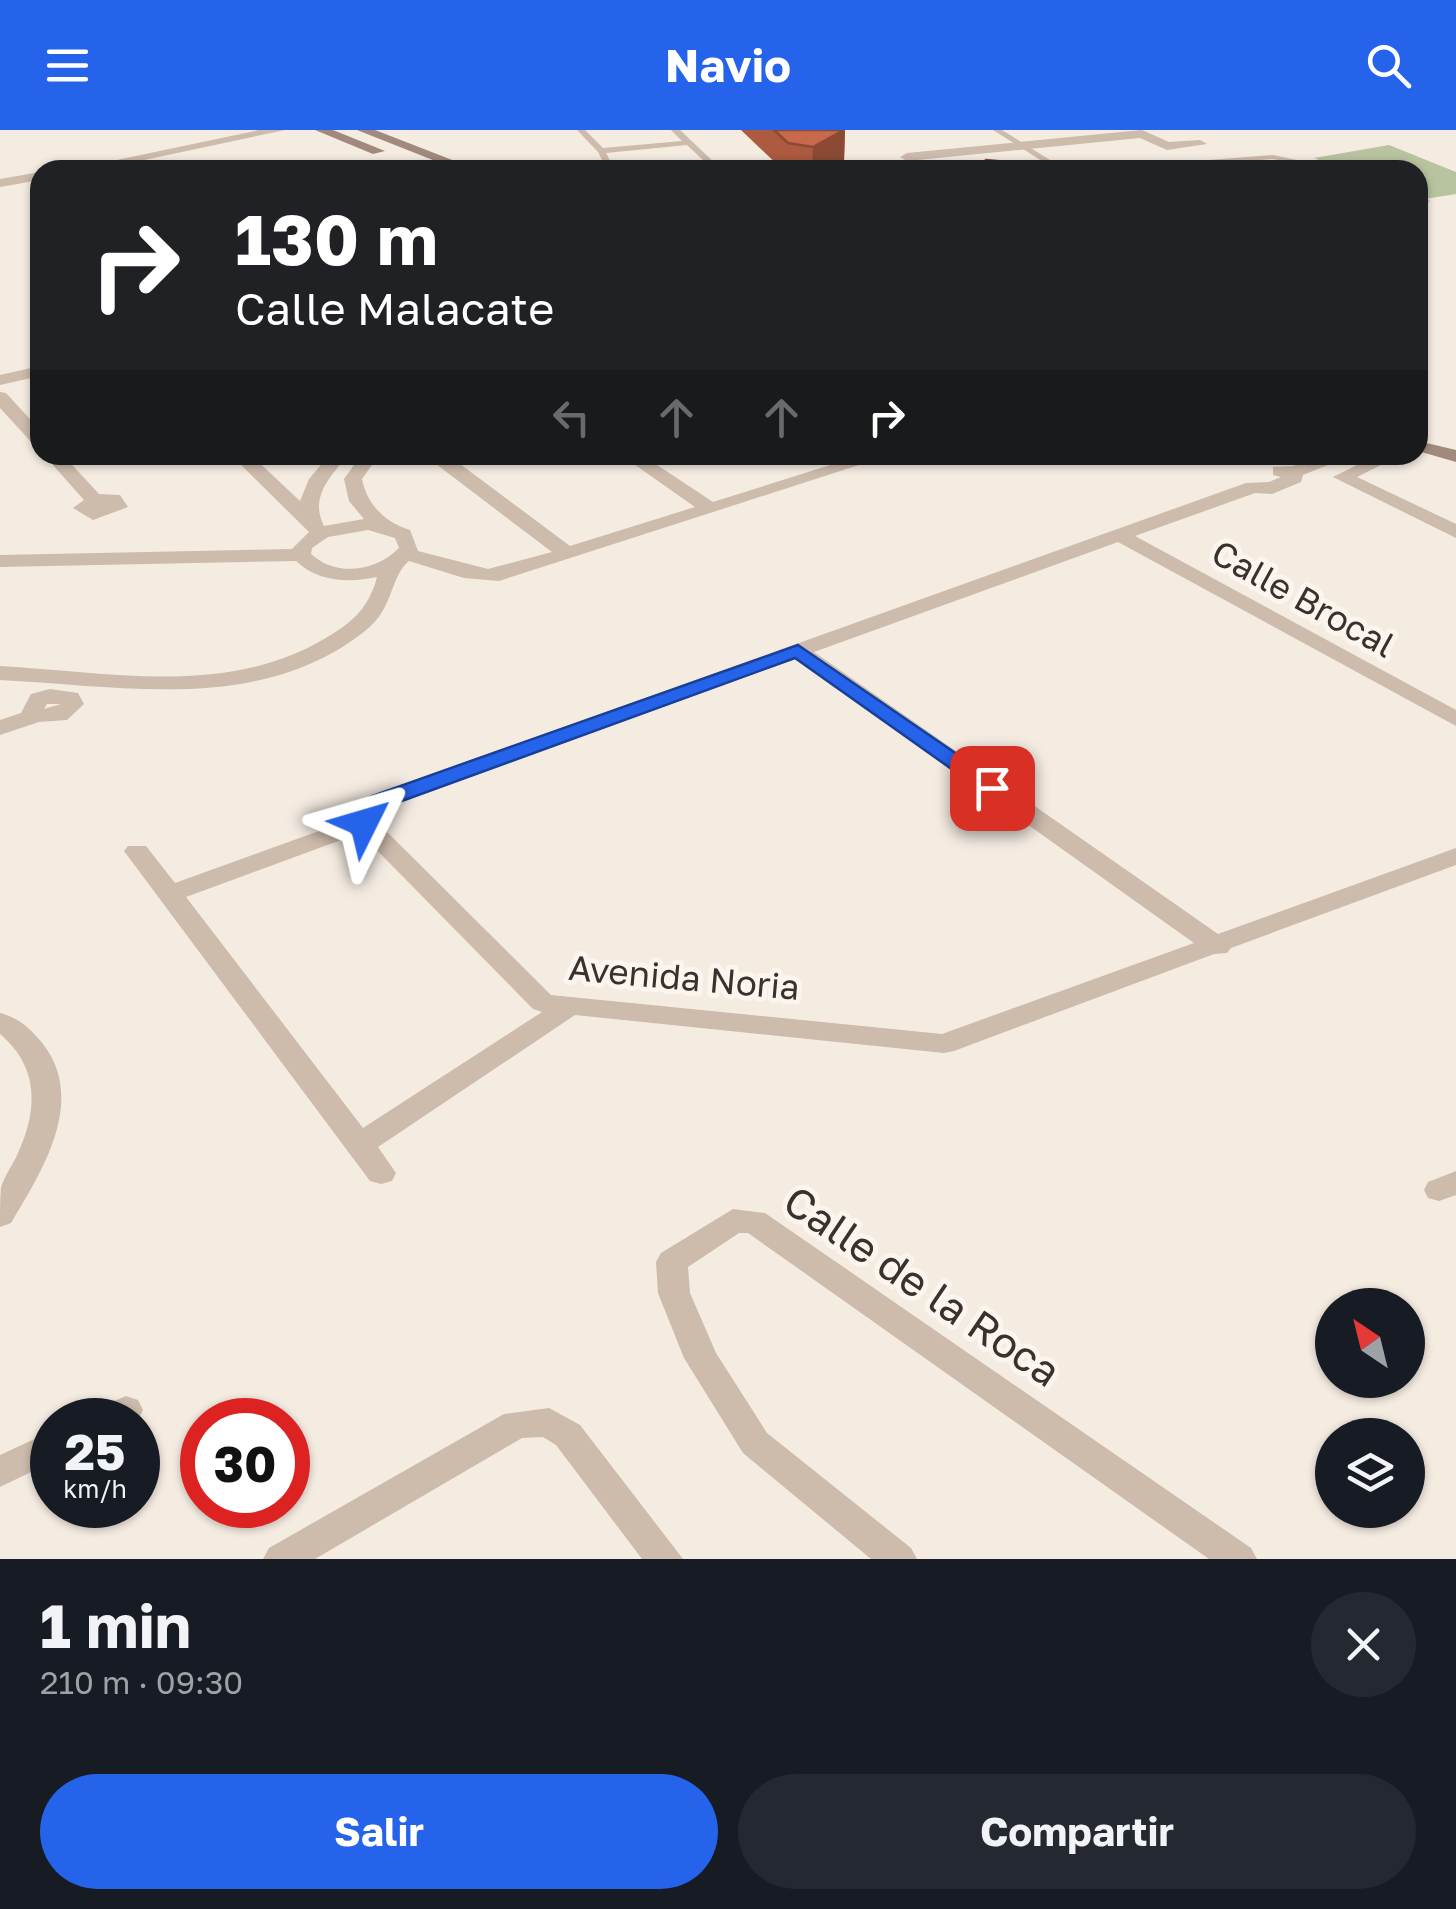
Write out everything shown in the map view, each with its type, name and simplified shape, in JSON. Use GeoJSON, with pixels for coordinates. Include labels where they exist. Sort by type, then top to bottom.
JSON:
{"type":"FeatureCollection","features":[{"type":"Feature","properties":{"kind":"main road"},"geometry":{"type":"LineString","coordinates":[[322,130],[400,160]]}},
{"type":"Feature","properties":{"kind":"main road"},"geometry":{"type":"LineString","coordinates":[[363,130],[444,160]]}},
{"type":"Feature","properties":{"kind":"main road"},"geometry":{"type":"LineString","coordinates":[[1428,436],[1456,443]]}},
{"type":"Feature","properties":{"kind":"main road"},"geometry":{"type":"LineString","coordinates":[[1428,449],[1456,456]]}},
{"type":"Feature","properties":{"kind":"street"},"geometry":{"type":"LineString","coordinates":[[135,160],[279,130]]}},
{"type":"Feature","properties":{"kind":"street"},"geometry":{"type":"LineString","coordinates":[[907,157],[1142,134],[1166,146],[1200,144]]}},
{"type":"Feature","properties":{"kind":"street"},"geometry":{"type":"LineString","coordinates":[[0,183],[30,178]]}},
{"type":"Feature","properties":{"kind":"street"},"geometry":{"type":"LineString","coordinates":[[0,380],[30,373]]}},
{"type":"Feature","properties":{"kind":"street"},"geometry":{"type":"LineString","coordinates":[[0,397],[30,430]]}},
{"type":"Feature","properties":{"kind":"street"},"geometry":{"type":"LineString","coordinates":[[62,465],[94,500]]}},
{"type":"Feature","properties":{"kind":"street"},"geometry":{"type":"LineString","coordinates":[[250,465],[313,528]]}},
{"type":"Feature","properties":{"kind":"street"},"geometry":{"type":"LineString","coordinates":[[300,555],[313,528],[311,490],[329,465]]}},
{"type":"Feature","properties":{"kind":"street"},"geometry":{"type":"LineString","coordinates":[[0,672],[156,684],[250,676],[328,648],[364,621],[379,602],[409,542],[365,512],[354,496],[352,479],[362,465]]}},
{"type":"Feature","properties":{"kind":"street"},"geometry":{"type":"LineString","coordinates":[[454,465],[566,553]]}},
{"type":"Feature","properties":{"kind":"street"},"geometry":{"type":"LineString","coordinates":[[645,465],[710,508]]}},
{"type":"Feature","properties":{"kind":"street"},"geometry":{"type":"LineString","coordinates":[[837,465],[842,468]]}},
{"type":"Feature","properties":{"kind":"street"},"geometry":{"type":"LineString","coordinates":[[300,555],[309,566],[340,574],[398,560],[486,577],[851,465]]}},
{"type":"Feature","properties":{"kind":"street"},"geometry":{"type":"LineString","coordinates":[[170,894],[364,823],[364,812],[380,801],[1253,487],[1280,486],[1294,478],[1294,472],[1315,465]]}},
{"type":"Feature","properties":{"kind":"street"},"geometry":{"type":"LineString","coordinates":[[1369,465],[1342,477],[1456,532]]}},
{"type":"Feature","properties":{"kind":"street"},"geometry":{"type":"LineString","coordinates":[[268,482],[294,484],[318,477]]}},
{"type":"Feature","properties":{"kind":"street"},"geometry":{"type":"LineString","coordinates":[[313,528],[386,526]]}},
{"type":"Feature","properties":{"kind":"street","name":"Calle Brocal"},"geometry":{"type":"LineString","coordinates":[[1119,535],[1456,720]]}},
{"type":"Feature","properties":{"kind":"street"},"geometry":{"type":"LineString","coordinates":[[0,561],[300,555]]}},
{"type":"Feature","properties":{"kind":"street"},"geometry":{"type":"LineString","coordinates":[[798,651],[1218,947]]}},
{"type":"Feature","properties":{"kind":"street"},"geometry":{"type":"LineString","coordinates":[[0,728],[36,716]]}},
{"type":"Feature","properties":{"kind":"street","name":"Avenida Noria"},"geometry":{"type":"LineString","coordinates":[[364,823],[544,1004],[944,1044],[1218,947],[1456,856]]}},
{"type":"Feature","properties":{"kind":"street"},"geometry":{"type":"LineString","coordinates":[[137,851],[382,1172]]}},
{"type":"Feature","properties":{"kind":"street"},"geometry":{"type":"LineString","coordinates":[[360,1144],[570,1006]]}},
{"type":"Feature","properties":{"kind":"street"},"geometry":{"type":"LineString","coordinates":[[0,1022],[32,1047],[46,1075],[49,1105],[13,1176],[0,1215]]}},
{"type":"Feature","properties":{"kind":"street","name":"Calle de la Roca"},"geometry":{"type":"LineString","coordinates":[[898,1559],[755,1443],[702,1358],[674,1294],[672,1262],[734,1221],[754,1222],[1238,1559]]}},
{"type":"Feature","properties":{"kind":"street"},"geometry":{"type":"LineString","coordinates":[[282,1559],[516,1424],[549,1422],[568,1434],[664,1559]]}},
{"type":"Feature","properties":{"kind":"street"},"geometry":{"type":"LineString","coordinates":[[0,1472],[30,1457]]}},
{"type":"Feature","properties":{"kind":"lane"},"geometry":{"type":"LineString","coordinates":[[581,130],[605,160]]}},
{"type":"Feature","properties":{"kind":"lane"},"geometry":{"type":"LineString","coordinates":[[675,130],[708,160]]}},
{"type":"Feature","properties":{"kind":"lane"},"geometry":{"type":"LineString","coordinates":[[997,130],[1045,160]]}},
{"type":"Feature","properties":{"kind":"lane"},"geometry":{"type":"LineString","coordinates":[[601,151],[688,142]]}},
{"type":"Feature","properties":{"kind":"lane"},"geometry":{"type":"LineString","coordinates":[[1246,160],[1284,160]]}},
{"type":"Feature","properties":{"kind":"green space"},"geometry":{"type":"Polygon","coordinates":[[[1389,145],[1426,160],[1319,160],[1314,158],[1389,145]]]}},
{"type":"Feature","properties":{"kind":"green space"},"geometry":{"type":"Polygon","coordinates":[[[1428,161],[1456,172],[1456,194],[1428,198],[1428,161]]]}},
{"type":"Feature","properties":{"kind":"building"},"geometry":{"type":"Polygon","coordinates":[[[774,130],[844,130],[813,147],[788,143],[774,130]]]}},
{"type":"Feature","properties":{"kind":"route"},"geometry":{"type":"LineString","coordinates":[[364,823],[364,812],[380,801],[798,651],[992,788]]}}]}
